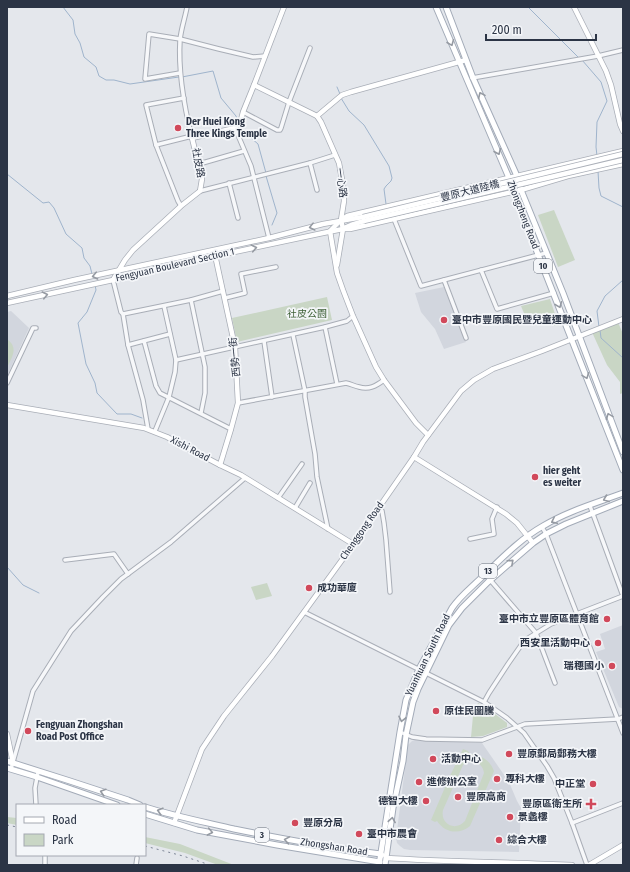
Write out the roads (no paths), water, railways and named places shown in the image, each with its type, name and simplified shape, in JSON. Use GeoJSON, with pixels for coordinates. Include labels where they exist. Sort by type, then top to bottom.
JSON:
{"type":"FeatureCollection","features":[{"type":"Feature","properties":{"kind":"main road","name":"Zhongzheng Road"},"geometry":{"type":"LineString","coordinates":[[436,7],[509,178],[538,256],[554,293],[623,470]]}},
{"type":"Feature","properties":{"kind":"main road","name":"Zhongzheng Road"},"geometry":{"type":"LineString","coordinates":[[446,7],[473,78],[517,176],[521,190],[580,337],[623,452]]}},
{"type":"Feature","properties":{"kind":"main road","name":"Yuanhuan South Road"},"geometry":{"type":"LineString","coordinates":[[380,864],[406,700],[419,669],[452,608],[457,601],[485,574],[528,536],[563,516],[623,493]]}},
{"type":"Feature","properties":{"kind":"main road","name":"Yuanhuan South Road"},"geometry":{"type":"LineString","coordinates":[[385,865],[406,735],[413,702],[449,625],[462,608],[490,580],[533,543],[546,534],[566,524],[623,502]]}},
{"type":"Feature","properties":{"kind":"main road"},"geometry":{"type":"LineString","coordinates":[[7,761],[114,804]]}},
{"type":"Feature","properties":{"kind":"main road"},"geometry":{"type":"LineString","coordinates":[[9,768],[70,781],[138,804]]}},
{"type":"Feature","properties":{"kind":"main road","name":"Zhongshan Road"},"geometry":{"type":"LineString","coordinates":[[146,807],[200,822],[331,848],[381,854],[386,858]]}},
{"type":"Feature","properties":{"kind":"main road","name":"Zhongshan Road"},"geometry":{"type":"LineString","coordinates":[[146,814],[197,830],[380,864]]}},
{"type":"Feature","properties":{"kind":"main road"},"geometry":{"type":"LineString","coordinates":[[380,864],[386,858]]}},
{"type":"Feature","properties":{"kind":"street"},"geometry":{"type":"LineString","coordinates":[[156,145],[192,137],[180,73],[180,39],[187,7]]}},
{"type":"Feature","properties":{"kind":"street"},"geometry":{"type":"LineString","coordinates":[[268,238],[251,166],[235,128],[241,120],[284,7]]}},
{"type":"Feature","properties":{"kind":"street"},"geometry":{"type":"LineString","coordinates":[[574,7],[606,71],[623,131]]}},
{"type":"Feature","properties":{"kind":"street"},"geometry":{"type":"LineString","coordinates":[[180,73],[145,79],[149,34],[180,39],[253,57],[265,56]]}},
{"type":"Feature","properties":{"kind":"street"},"geometry":{"type":"LineString","coordinates":[[243,112],[277,130],[280,130],[310,48]]}},
{"type":"Feature","properties":{"kind":"street"},"geometry":{"type":"LineString","coordinates":[[467,79],[598,56],[623,50]]}},
{"type":"Feature","properties":{"kind":"street"},"geometry":{"type":"LineString","coordinates":[[254,84],[317,116],[342,95],[355,90],[466,60]]}},
{"type":"Feature","properties":{"kind":"street"},"geometry":{"type":"LineString","coordinates":[[180,206],[156,145],[146,105],[184,98]]}},
{"type":"Feature","properties":{"kind":"street","name":"一心路"},"geometry":{"type":"LineString","coordinates":[[317,116],[339,163],[344,202],[341,220]]}},
{"type":"Feature","properties":{"kind":"street","name":"社皮路"},"geometry":{"type":"LineString","coordinates":[[113,280],[134,250],[180,206],[200,191],[202,179],[192,137],[235,128]]}},
{"type":"Feature","properties":{"kind":"street"},"geometry":{"type":"LineString","coordinates":[[199,164],[244,151]]}},
{"type":"Feature","properties":{"kind":"street","name":"Fengyuan Boulevard Section 1"},"geometry":{"type":"LineString","coordinates":[[341,220],[348,216],[623,151]]}},
{"type":"Feature","properties":{"kind":"street","name":"豐原大道陸橋"},"geometry":{"type":"LineString","coordinates":[[363,219],[623,154]]}},
{"type":"Feature","properties":{"kind":"street"},"geometry":{"type":"LineString","coordinates":[[200,191],[310,163],[335,155]]}},
{"type":"Feature","properties":{"kind":"street","name":"豐原大道陸橋"},"geometry":{"type":"LineString","coordinates":[[363,219],[623,160]]}},
{"type":"Feature","properties":{"kind":"street"},"geometry":{"type":"LineString","coordinates":[[310,163],[317,190]]}},
{"type":"Feature","properties":{"kind":"street","name":"Fengyuan Boulevard Section 1"},"geometry":{"type":"LineString","coordinates":[[7,303],[330,231],[350,229],[521,190],[568,176],[623,164]]}},
{"type":"Feature","properties":{"kind":"street"},"geometry":{"type":"LineString","coordinates":[[229,183],[238,218]]}},
{"type":"Feature","properties":{"kind":"street","name":"Fengyuan Boulevard Section 1"},"geometry":{"type":"LineString","coordinates":[[7,296],[268,238],[341,220],[363,219]]}},
{"type":"Feature","properties":{"kind":"street","name":"Fengyuan Boulevard Section 1"},"geometry":{"type":"LineString","coordinates":[[343,229],[363,219]]}},
{"type":"Feature","properties":{"kind":"street"},"geometry":{"type":"LineString","coordinates":[[394,219],[421,286],[546,253]]}},
{"type":"Feature","properties":{"kind":"street"},"geometry":{"type":"LineString","coordinates":[[336,268],[343,229],[341,220]]}},
{"type":"Feature","properties":{"kind":"street"},"geometry":{"type":"LineString","coordinates":[[341,220],[330,231],[336,268],[353,316],[376,367],[384,380],[416,423],[428,435]]}},
{"type":"Feature","properties":{"kind":"street","name":"西勢一街"},"geometry":{"type":"LineString","coordinates":[[214,249],[235,348],[238,403],[220,465]]}},
{"type":"Feature","properties":{"kind":"street"},"geometry":{"type":"LineString","coordinates":[[225,298],[245,293],[241,274],[276,267]]}},
{"type":"Feature","properties":{"kind":"street"},"geometry":{"type":"LineString","coordinates":[[481,270],[497,309],[554,293]]}},
{"type":"Feature","properties":{"kind":"street"},"geometry":{"type":"LineString","coordinates":[[113,280],[121,312],[123,314],[128,345],[143,400],[148,429]]}},
{"type":"Feature","properties":{"kind":"street"},"geometry":{"type":"LineString","coordinates":[[444,280],[466,338]]}},
{"type":"Feature","properties":{"kind":"street"},"geometry":{"type":"LineString","coordinates":[[123,314],[191,300],[223,291]]}},
{"type":"Feature","properties":{"kind":"street"},"geometry":{"type":"LineString","coordinates":[[191,300],[205,367],[205,393],[201,413]]}},
{"type":"Feature","properties":{"kind":"street"},"geometry":{"type":"LineString","coordinates":[[155,431],[169,397],[175,372],[176,360],[164,306]]}},
{"type":"Feature","properties":{"kind":"street"},"geometry":{"type":"LineString","coordinates":[[176,360],[293,335],[346,321],[353,316]]}},
{"type":"Feature","properties":{"kind":"street","name":"Chenggong Road"},"geometry":{"type":"LineString","coordinates":[[174,822],[202,749],[224,716],[272,656],[304,612],[428,435],[461,391],[474,380],[493,369],[580,337],[623,319]]}},
{"type":"Feature","properties":{"kind":"street"},"geometry":{"type":"LineString","coordinates":[[325,327],[337,384]]}},
{"type":"Feature","properties":{"kind":"street"},"geometry":{"type":"LineString","coordinates":[[7,383],[33,328],[36,328]]}},
{"type":"Feature","properties":{"kind":"street"},"geometry":{"type":"LineString","coordinates":[[128,345],[170,334]]}},
{"type":"Feature","properties":{"kind":"street"},"geometry":{"type":"LineString","coordinates":[[293,335],[328,529]]}},
{"type":"Feature","properties":{"kind":"street"},"geometry":{"type":"LineString","coordinates":[[144,341],[156,386],[160,393],[231,429]]}},
{"type":"Feature","properties":{"kind":"street"},"geometry":{"type":"LineString","coordinates":[[264,341],[272,397]]}},
{"type":"Feature","properties":{"kind":"street"},"geometry":{"type":"LineString","coordinates":[[238,403],[337,384],[346,383],[359,387],[370,388],[378,385],[384,380]]}},
{"type":"Feature","properties":{"kind":"street","name":"Xishi Road"},"geometry":{"type":"LineString","coordinates":[[7,405],[155,431],[245,478],[353,544]]}},
{"type":"Feature","properties":{"kind":"street"},"geometry":{"type":"LineString","coordinates":[[414,457],[496,507],[517,523],[533,543]]}},
{"type":"Feature","properties":{"kind":"street"},"geometry":{"type":"LineString","coordinates":[[278,498],[302,464]]}},
{"type":"Feature","properties":{"kind":"street"},"geometry":{"type":"LineString","coordinates":[[9,768],[13,763],[33,691],[71,631],[103,597],[128,574],[171,542],[245,478]]}},
{"type":"Feature","properties":{"kind":"street"},"geometry":{"type":"LineString","coordinates":[[295,508],[310,483]]}},
{"type":"Feature","properties":{"kind":"street"},"geometry":{"type":"LineString","coordinates":[[484,702],[524,641],[551,624],[623,596],[590,506]]}},
{"type":"Feature","properties":{"kind":"street"},"geometry":{"type":"LineString","coordinates":[[379,507],[382,511],[384,523],[390,592]]}},
{"type":"Feature","properties":{"kind":"street"},"geometry":{"type":"LineString","coordinates":[[470,539],[494,534],[492,519],[496,507]]}},
{"type":"Feature","properties":{"kind":"street"},"geometry":{"type":"LineString","coordinates":[[542,527],[623,733]]}},
{"type":"Feature","properties":{"kind":"street"},"geometry":{"type":"LineString","coordinates":[[65,560],[114,554],[128,574]]}},
{"type":"Feature","properties":{"kind":"street"},"geometry":{"type":"LineString","coordinates":[[485,574],[536,633],[556,683]]}},
{"type":"Feature","properties":{"kind":"street"},"geometry":{"type":"LineString","coordinates":[[304,612],[484,702],[507,718],[524,733],[554,778],[588,865],[623,845]]}},
{"type":"Feature","properties":{"kind":"street"},"geometry":{"type":"LineString","coordinates":[[400,732],[412,737],[426,739],[482,740],[525,724],[618,719],[623,717]]}},
{"type":"Feature","properties":{"kind":"street"},"geometry":{"type":"LineString","coordinates":[[7,734],[13,763]]}},
{"type":"Feature","properties":{"kind":"street"},"geometry":{"type":"LineString","coordinates":[[36,804],[35,788],[38,774]]}},
{"type":"Feature","properties":{"kind":"street"},"geometry":{"type":"LineString","coordinates":[[572,823],[623,803]]}},
{"type":"Feature","properties":{"kind":"street"},"geometry":{"type":"LineString","coordinates":[[136,865],[137,858]]}},
{"type":"Feature","properties":{"kind":"street"},"geometry":{"type":"LineString","coordinates":[[386,858],[447,863],[572,865]]}},
{"type":"Feature","properties":{"kind":"waterway"},"geometry":{"type":"LineString","coordinates":[[63,7],[73,20],[75,34],[80,43],[84,57],[96,67],[99,76],[106,80],[114,80],[130,84],[179,77]]}},
{"type":"Feature","properties":{"kind":"waterway"},"geometry":{"type":"LineString","coordinates":[[528,7],[579,58]]}},
{"type":"Feature","properties":{"kind":"waterway"},"geometry":{"type":"LineString","coordinates":[[582,60],[601,82],[607,101],[597,122],[597,156]]}},
{"type":"Feature","properties":{"kind":"waterway"},"geometry":{"type":"LineString","coordinates":[[182,77],[213,71],[221,98],[236,116],[238,122]]}},
{"type":"Feature","properties":{"kind":"waterway"},"geometry":{"type":"LineString","coordinates":[[337,87],[340,94]]}},
{"type":"Feature","properties":{"kind":"waterway"},"geometry":{"type":"LineString","coordinates":[[341,98],[349,111],[364,125],[389,166],[392,178],[384,189],[386,204]]}},
{"type":"Feature","properties":{"kind":"waterway"},"geometry":{"type":"LineString","coordinates":[[239,125],[242,130],[258,144],[266,173]]}},
{"type":"Feature","properties":{"kind":"waterway"},"geometry":{"type":"LineString","coordinates":[[598,171],[601,196],[623,207]]}},
{"type":"Feature","properties":{"kind":"waterway"},"geometry":{"type":"LineString","coordinates":[[7,174],[43,203],[49,202],[54,208],[66,234],[82,248],[84,258],[90,266],[92,274]]}},
{"type":"Feature","properties":{"kind":"waterway"},"geometry":{"type":"LineString","coordinates":[[266,176],[277,213],[272,225]]}},
{"type":"Feature","properties":{"kind":"waterway"},"geometry":{"type":"LineString","coordinates":[[599,327],[597,311],[605,296],[623,280]]}},
{"type":"Feature","properties":{"kind":"waterway"},"geometry":{"type":"LineString","coordinates":[[95,285],[96,290],[87,312],[78,323],[86,364],[95,383],[97,393],[117,414],[131,414],[142,418]]}},
{"type":"Feature","properties":{"kind":"waterway"},"geometry":{"type":"LineString","coordinates":[[600,330],[601,338],[623,358]]}},
{"type":"Feature","properties":{"kind":"waterway"},"geometry":{"type":"LineString","coordinates":[[7,567],[23,585],[39,593]]}},
{"type":"Feature","properties":{"kind":"railway"},"geometry":{"type":"LineString","coordinates":[[7,825],[16,827]]}},
{"type":"Feature","properties":{"kind":"railway"},"geometry":{"type":"LineString","coordinates":[[146,846],[210,865]]}},
{"type":"Feature","properties":{"kind":"place","name":"Der Huei Kong Three Kings Temple"},"geometry":{"type":"Point","coordinates":[178,128]}},
{"type":"Feature","properties":{"kind":"place","name":"臺中市豐原國民暨兒童運動中心"},"geometry":{"type":"Point","coordinates":[444,320]}},
{"type":"Feature","properties":{"kind":"place","name":"hier geht es weiter"},"geometry":{"type":"Point","coordinates":[535,477]}},
{"type":"Feature","properties":{"kind":"place","name":"成功華廈"},"geometry":{"type":"Point","coordinates":[309,588]}},
{"type":"Feature","properties":{"kind":"place","name":"臺中市立豐原區體育館"},"geometry":{"type":"Point","coordinates":[607,619]}},
{"type":"Feature","properties":{"kind":"place","name":"西安里活動中心"},"geometry":{"type":"Point","coordinates":[598,643]}},
{"type":"Feature","properties":{"kind":"place","name":"瑞穗國小"},"geometry":{"type":"Point","coordinates":[612,666]}},
{"type":"Feature","properties":{"kind":"place","name":"原住民圖騰"},"geometry":{"type":"Point","coordinates":[436,711]}},
{"type":"Feature","properties":{"kind":"place","name":"Fengyuan Zhongshan Road Post Office"},"geometry":{"type":"Point","coordinates":[28,731]}},
{"type":"Feature","properties":{"kind":"place","name":"豐原郵局郵務大樓"},"geometry":{"type":"Point","coordinates":[509,754]}},
{"type":"Feature","properties":{"kind":"place","name":"活動中心"},"geometry":{"type":"Point","coordinates":[433,759]}},
{"type":"Feature","properties":{"kind":"place","name":"專科大樓"},"geometry":{"type":"Point","coordinates":[497,779]}},
{"type":"Feature","properties":{"kind":"place","name":"進修辦公室"},"geometry":{"type":"Point","coordinates":[419,782]}},
{"type":"Feature","properties":{"kind":"place","name":"中正堂"},"geometry":{"type":"Point","coordinates":[593,784]}},
{"type":"Feature","properties":{"kind":"place","name":"豐原高商"},"geometry":{"type":"Point","coordinates":[458,797]}},
{"type":"Feature","properties":{"kind":"place","name":"德智大樓"},"geometry":{"type":"Point","coordinates":[426,801]}},
{"type":"Feature","properties":{"kind":"place","name":"豐原區衛生所"},"geometry":{"type":"Point","coordinates":[591,804]}},
{"type":"Feature","properties":{"kind":"place","name":"景蠡樓"},"geometry":{"type":"Point","coordinates":[510,817]}},
{"type":"Feature","properties":{"kind":"place","name":"豐原分局"},"geometry":{"type":"Point","coordinates":[295,823]}},
{"type":"Feature","properties":{"kind":"place","name":"臺中市農會"},"geometry":{"type":"Point","coordinates":[359,834]}},
{"type":"Feature","properties":{"kind":"place","name":"綜合大樓"},"geometry":{"type":"Point","coordinates":[499,840]}},
{"type":"Feature","properties":{"kind":"park label","name":"社皮公園"},"geometry":{"type":"Point","coordinates":[307,314]}}]}
